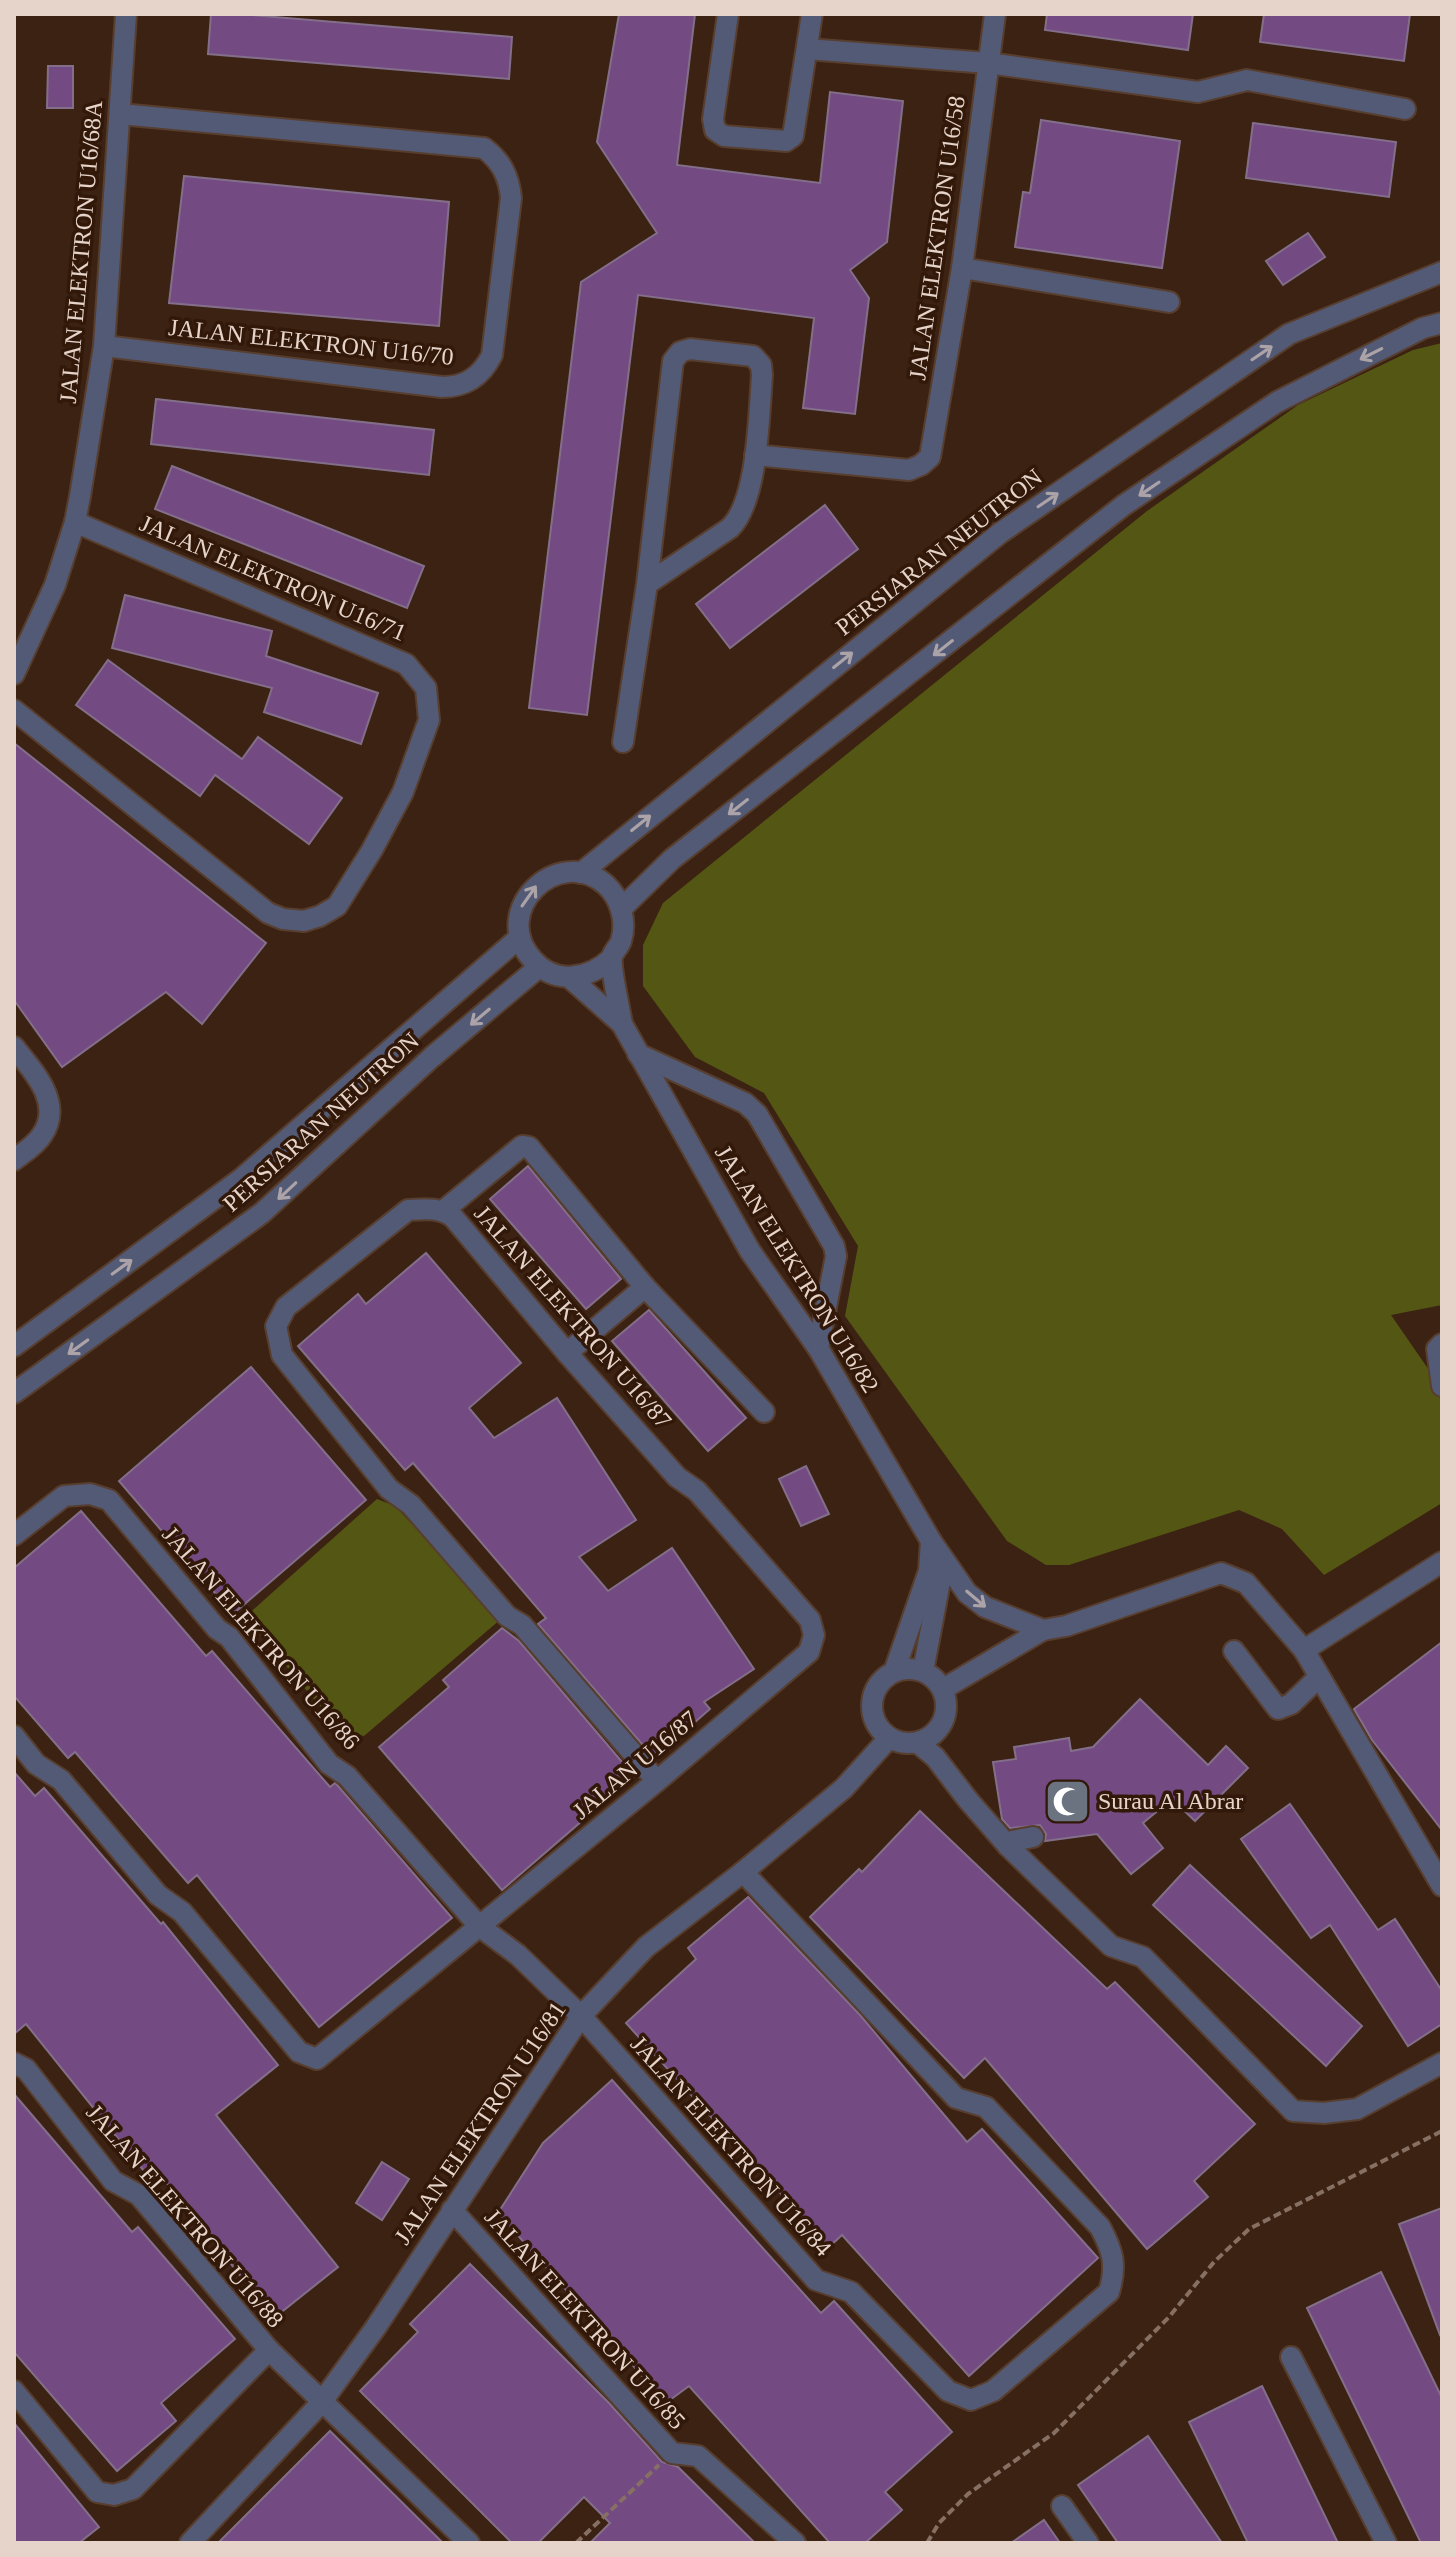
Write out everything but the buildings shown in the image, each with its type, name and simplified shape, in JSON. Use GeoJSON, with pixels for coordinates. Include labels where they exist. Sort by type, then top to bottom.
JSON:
{"type":"FeatureCollection","features":[{"type":"Feature","properties":{"kind":"street","name":"JALAN ELEKTRON U16/68A"},"geometry":{"type":"LineString","coordinates":[[14,674],[55,585],[75,522],[104,346],[126,14]]}},
{"type":"Feature","properties":{"kind":"street"},"geometry":{"type":"LineString","coordinates":[[728,14],[713,119],[715,130],[724,136],[786,141],[793,136],[812,14]]}},
{"type":"Feature","properties":{"kind":"street","name":"JALAN ELEKTRON U16/58"},"geometry":{"type":"LineString","coordinates":[[755,455],[909,470],[930,457],[962,268],[995,14]]}},
{"type":"Feature","properties":{"kind":"street"},"geometry":{"type":"LineString","coordinates":[[807,49],[988,63],[1198,92],[1247,80],[1405,109]]}},
{"type":"Feature","properties":{"kind":"street","name":"JALAN ELEKTRON U16/70"},"geometry":{"type":"LineString","coordinates":[[104,346],[459,387],[486,367],[492,355],[511,198],[504,169],[495,156],[484,148],[120,114]]}},
{"type":"Feature","properties":{"kind":"street"},"geometry":{"type":"LineString","coordinates":[[962,268],[1169,302]]}},
{"type":"Feature","properties":{"kind":"street","name":"PERSIARAN NEUTRON"},"geometry":{"type":"LineString","coordinates":[[581,873],[1000,533],[1289,334],[1442,272]]}},
{"type":"Feature","properties":{"kind":"street"},"geometry":{"type":"LineString","coordinates":[[621,909],[672,859],[1124,505],[1277,402],[1423,328],[1442,323]]}},
{"type":"Feature","properties":{"kind":"street"},"geometry":{"type":"LineString","coordinates":[[623,742],[647,584],[673,361],[680,352],[690,349],[753,356],[761,365],[755,455],[740,518],[647,584]]}},
{"type":"Feature","properties":{"kind":"street","name":"JALAN ELEKTRON U16/71"},"geometry":{"type":"LineString","coordinates":[[14,710],[268,913],[283,919],[304,921],[337,906],[372,850],[403,792],[429,720],[426,688],[406,664],[75,522]]}},
{"type":"Feature","properties":{"kind":"street"},"geometry":{"type":"LineString","coordinates":[[563,872],[581,873],[606,885],[615,896],[624,926],[620,943],[612,958],[600,969],[585,976],[554,975],[539,967],[524,948],[518,919],[523,902],[546,877],[563,872]]}},
{"type":"Feature","properties":{"kind":"street","name":"PERSIARAN NEUTRON"},"geometry":{"type":"LineString","coordinates":[[14,1346],[241,1179],[520,937]]}},
{"type":"Feature","properties":{"kind":"street"},"geometry":{"type":"LineString","coordinates":[[612,958],[622,1024]]}},
{"type":"Feature","properties":{"kind":"street","name":"PERSIARAN NEUTRON"},"geometry":{"type":"LineString","coordinates":[[14,1393],[262,1213],[432,1057],[539,967]]}},
{"type":"Feature","properties":{"kind":"street"},"geometry":{"type":"LineString","coordinates":[[569,977],[622,1024]]}},
{"type":"Feature","properties":{"kind":"street","name":"JALAN ELEKTRON U16/82"},"geometry":{"type":"LineString","coordinates":[[622,1024],[750,1251],[818,1348],[931,1541]]}},
{"type":"Feature","properties":{"kind":"street"},"geometry":{"type":"LineString","coordinates":[[14,1047],[41,1082],[50,1114],[40,1138],[14,1160]]}},
{"type":"Feature","properties":{"kind":"street"},"geometry":{"type":"LineString","coordinates":[[638,1054],[745,1103],[757,1114],[834,1246],[836,1256],[818,1348]]}},
{"type":"Feature","properties":{"kind":"street"},"geometry":{"type":"LineString","coordinates":[[443,1211],[526,1145],[645,1287],[764,1412]]}},
{"type":"Feature","properties":{"kind":"street","name":"JALAN ELEKTRON U16/87"},"geometry":{"type":"LineString","coordinates":[[657,1781],[522,1625],[507,1616],[411,1505],[389,1489],[282,1355],[276,1326],[286,1307],[408,1210],[443,1211],[453,1217],[567,1353],[677,1477],[697,1491],[810,1620],[814,1635]]}},
{"type":"Feature","properties":{"kind":"street"},"geometry":{"type":"LineString","coordinates":[[567,1353],[645,1287]]}},
{"type":"Feature","properties":{"kind":"street"},"geometry":{"type":"LineString","coordinates":[[1442,1344],[1437,1349],[1442,1386]]}},
{"type":"Feature","properties":{"kind":"street","name":"JALAN ELEKTRON U16/86"},"geometry":{"type":"LineString","coordinates":[[14,1535],[64,1496],[90,1494],[109,1500],[217,1629],[229,1637],[329,1764],[347,1776],[479,1926],[518,1955],[581,2016]]}},
{"type":"Feature","properties":{"kind":"street"},"geometry":{"type":"LineString","coordinates":[[931,1541],[967,1593],[985,1607],[1043,1630]]}},
{"type":"Feature","properties":{"kind":"street"},"geometry":{"type":"LineString","coordinates":[[923,1671],[941,1576],[931,1541]]}},
{"type":"Feature","properties":{"kind":"street"},"geometry":{"type":"LineString","coordinates":[[894,1672],[929,1571],[931,1541]]}},
{"type":"Feature","properties":{"kind":"street"},"geometry":{"type":"LineString","coordinates":[[1304,1650],[1442,1562]]}},
{"type":"Feature","properties":{"kind":"street"},"geometry":{"type":"LineString","coordinates":[[943,1689],[1043,1630],[1066,1626],[1221,1573],[1246,1583],[1304,1650],[1442,1886]]}},
{"type":"Feature","properties":{"kind":"street","name":"JALAN U16/87"},"geometry":{"type":"LineString","coordinates":[[479,1926],[809,1652],[814,1635]]}},
{"type":"Feature","properties":{"kind":"street"},"geometry":{"type":"LineString","coordinates":[[1234,1651],[1278,1709],[1291,1704],[1319,1677]]}},
{"type":"Feature","properties":{"kind":"street"},"geometry":{"type":"LineString","coordinates":[[904,1669],[923,1671],[943,1689],[947,1712],[943,1723],[937,1733],[918,1743],[898,1742],[889,1738],[874,1720],[873,1698],[884,1678],[894,1672],[904,1669]]}},
{"type":"Feature","properties":{"kind":"street"},"geometry":{"type":"LineString","coordinates":[[14,1736],[36,1764],[61,1780],[158,1895],[182,1912],[299,2052],[317,2059],[479,1926]]}},
{"type":"Feature","properties":{"kind":"street","name":"JALAN ELEKTRON U16/81"},"geometry":{"type":"LineString","coordinates":[[190,2543],[321,2403],[376,2327],[581,2016],[646,1947],[844,1788],[889,1738]]}},
{"type":"Feature","properties":{"kind":"street"},"geometry":{"type":"LineString","coordinates":[[918,1743],[935,1757],[1008,1846],[1111,1946],[1143,1957],[1293,2111],[1324,2113],[1357,2109],[1442,2063]]}},
{"type":"Feature","properties":{"kind":"street"},"geometry":{"type":"LineString","coordinates":[[1008,1846],[1012,1841],[1033,1837]]}},
{"type":"Feature","properties":{"kind":"street","name":"JALAN ELEKTRON U16/84"},"geometry":{"type":"LineString","coordinates":[[581,2016],[816,2280],[851,2292],[948,2391],[959,2397],[971,2400],[993,2391],[1109,2292],[1115,2262],[1100,2227],[986,2107],[956,2098],[743,1872]]}},
{"type":"Feature","properties":{"kind":"street","name":"JALAN ELEKTRON U16/88"},"geometry":{"type":"LineString","coordinates":[[14,2063],[26,2069],[113,2181],[139,2195],[269,2350],[133,2489],[114,2495],[97,2492],[14,2391]]}},
{"type":"Feature","properties":{"kind":"street","name":"JALAN ELEKTRON U16/85"},"geometry":{"type":"LineString","coordinates":[[452,2210],[672,2453],[698,2456],[795,2543]]}},
{"type":"Feature","properties":{"kind":"street"},"geometry":{"type":"LineString","coordinates":[[269,2350],[469,2543]]}},
{"type":"Feature","properties":{"kind":"street"},"geometry":{"type":"LineString","coordinates":[[1291,2357],[1386,2543]]}},
{"type":"Feature","properties":{"kind":"street"},"geometry":{"type":"LineString","coordinates":[[1062,2506],[1088,2543]]}},
{"type":"Feature","properties":{"kind":"path"},"geometry":{"type":"LineString","coordinates":[[927,2543],[939,2523],[968,2494],[1054,2433],[1169,2317],[1214,2262],[1249,2229],[1442,2131]]}},
{"type":"Feature","properties":{"kind":"path"},"geometry":{"type":"LineString","coordinates":[[576,2543],[672,2453]]}},
{"type":"Feature","properties":{"kind":"shaded area"},"geometry":{"type":"Polygon","coordinates":[[[1442,343],[1442,1305],[1391,1315],[1442,1389],[1442,1503],[1324,1575],[1282,1529],[1239,1510],[1069,1565],[1046,1565],[1007,1541],[845,1316],[858,1246],[764,1093],[695,1057],[643,986],[643,945],[663,903],[1147,511],[1298,405],[1413,350],[1442,343]]]}},
{"type":"Feature","properties":{"kind":"shaded area"},"geometry":{"type":"Polygon","coordinates":[[[377,1499],[395,1506],[501,1619],[364,1736],[339,1729],[245,1617],[377,1499]]]}},
{"type":"Feature","properties":{"kind":"place","name":"Surau Al Abrar"},"geometry":{"type":"Point","coordinates":[1067,1801]}}]}
